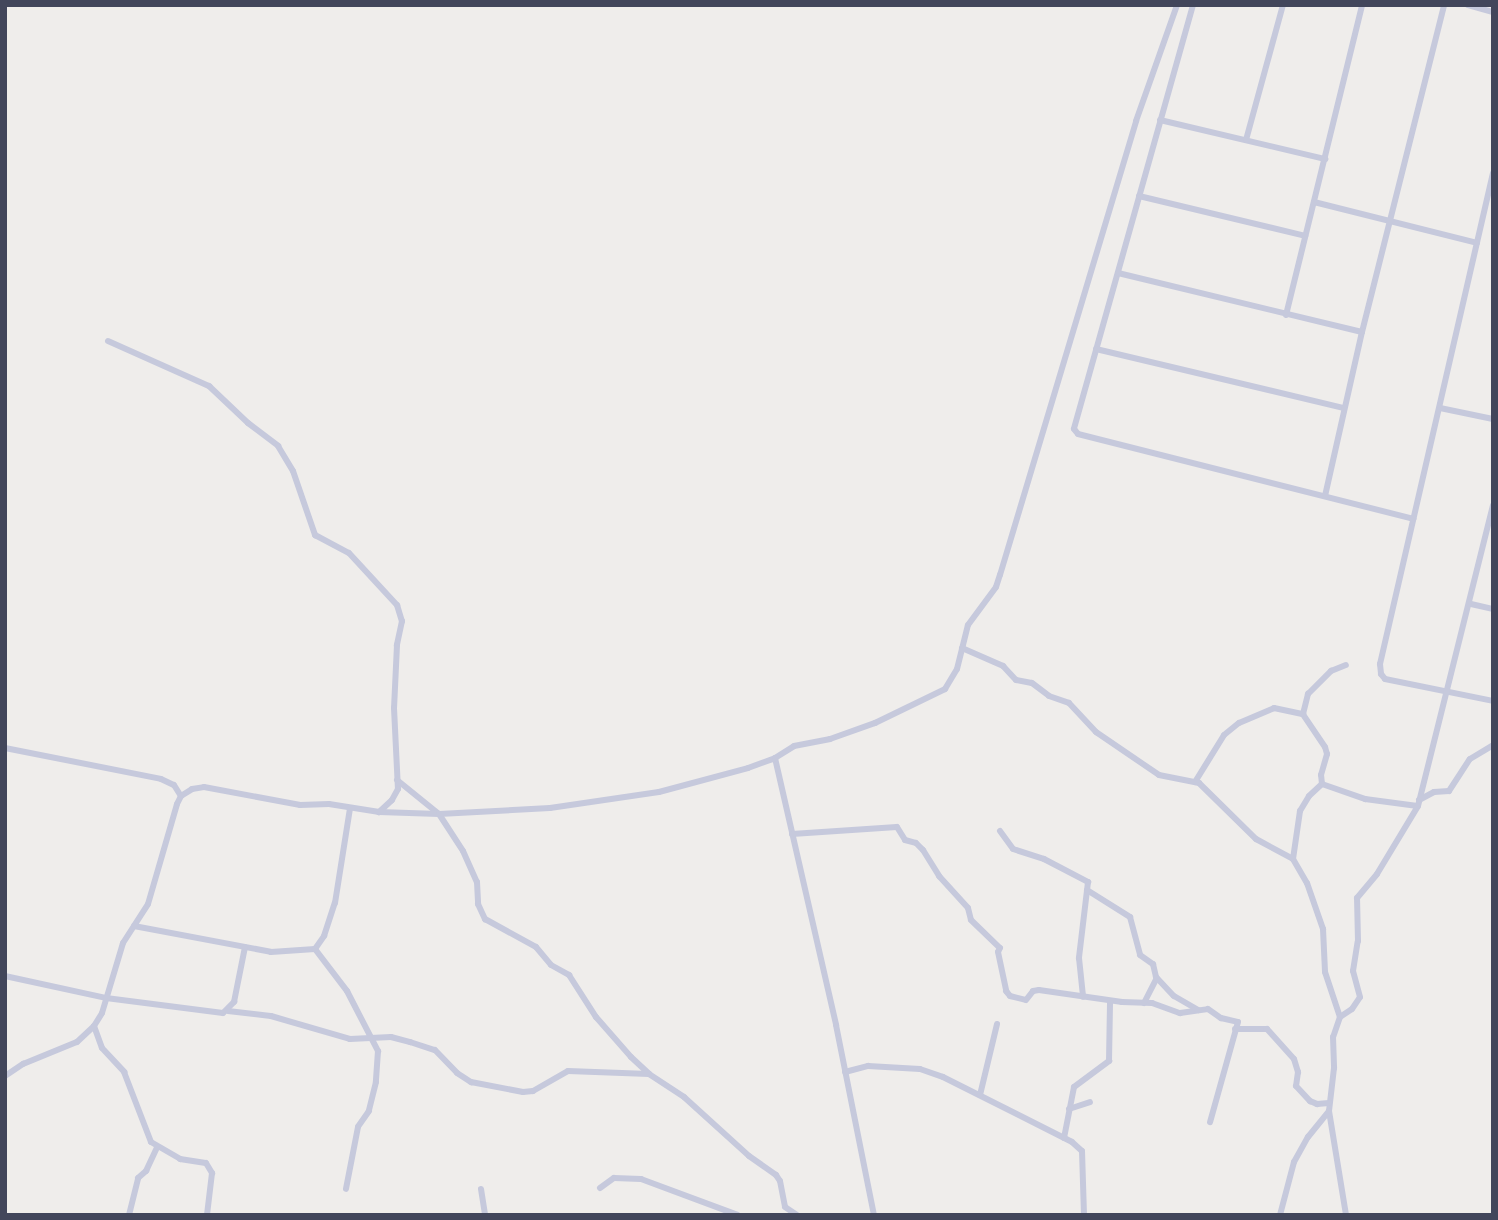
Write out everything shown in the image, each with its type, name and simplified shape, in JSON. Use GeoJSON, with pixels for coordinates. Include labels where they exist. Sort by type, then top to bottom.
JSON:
{"type":"FeatureCollection","features":[{"type":"Feature","properties":{"kind":"street"},"geometry":{"type":"LineString","coordinates":[[5,1076],[23,1064],[77,1042],[94,1026],[106,998],[120,951],[148,904],[181,796],[192,789],[204,787],[300,806],[329,804],[379,812],[516,812],[630,797],[717,777],[775,758],[794,746],[830,739],[875,723],[940,692],[957,669],[968,625],[996,587],[1144,96],[1177,5]]}},
{"type":"Feature","properties":{"kind":"street"},"geometry":{"type":"LineString","coordinates":[[1193,5],[1074,429],[1078,434],[1413,519]]}},
{"type":"Feature","properties":{"kind":"street"},"geometry":{"type":"LineString","coordinates":[[1246,141],[1283,5]]}},
{"type":"Feature","properties":{"kind":"street"},"geometry":{"type":"LineString","coordinates":[[1286,315],[1362,5]]}},
{"type":"Feature","properties":{"kind":"street"},"geometry":{"type":"LineString","coordinates":[[1325,496],[1362,332],[1444,5]]}},
{"type":"Feature","properties":{"kind":"street"},"geometry":{"type":"LineString","coordinates":[[1468,5],[1493,12]]}},
{"type":"Feature","properties":{"kind":"street"},"geometry":{"type":"LineString","coordinates":[[1160,121],[1325,159]]}},
{"type":"Feature","properties":{"kind":"street"},"geometry":{"type":"LineString","coordinates":[[1493,173],[1380,664],[1381,674],[1385,679],[1493,701]]}},
{"type":"Feature","properties":{"kind":"street"},"geometry":{"type":"LineString","coordinates":[[1139,196],[1306,236]]}},
{"type":"Feature","properties":{"kind":"street"},"geometry":{"type":"LineString","coordinates":[[1314,202],[1477,243]]}},
{"type":"Feature","properties":{"kind":"street"},"geometry":{"type":"LineString","coordinates":[[1118,273],[1362,332]]}},
{"type":"Feature","properties":{"kind":"street"},"geometry":{"type":"LineString","coordinates":[[108,341],[209,386],[248,423],[278,446],[293,471],[315,535],[349,553],[397,605],[402,621],[397,645],[394,708],[397,794],[379,812]]}},
{"type":"Feature","properties":{"kind":"street"},"geometry":{"type":"LineString","coordinates":[[1096,349],[1345,408]]}},
{"type":"Feature","properties":{"kind":"street"},"geometry":{"type":"LineString","coordinates":[[1440,408],[1493,419]]}},
{"type":"Feature","properties":{"kind":"street"},"geometry":{"type":"LineString","coordinates":[[1346,1215],[1329,1107],[1334,1068],[1333,1037],[1340,1017],[1352,1009],[1360,997],[1353,971],[1357,941],[1357,898],[1377,874],[1419,803],[1471,604],[1492,510]]}},
{"type":"Feature","properties":{"kind":"street"},"geometry":{"type":"LineString","coordinates":[[1471,604],[1493,609]]}},
{"type":"Feature","properties":{"kind":"street"},"geometry":{"type":"LineString","coordinates":[[962,648],[1003,666],[1016,680],[1032,683],[1049,696],[1069,704],[1096,732],[1159,775],[1195,782],[1206,788],[1256,839],[1293,859],[1307,883],[1323,929],[1325,972],[1340,1017]]}},
{"type":"Feature","properties":{"kind":"street"},"geometry":{"type":"LineString","coordinates":[[1303,714],[1308,694],[1331,671],[1346,665]]}},
{"type":"Feature","properties":{"kind":"street"},"geometry":{"type":"LineString","coordinates":[[1195,782],[1224,735],[1239,723],[1274,708],[1303,714],[1325,747],[1322,784],[1309,796],[1300,811],[1293,859]]}},
{"type":"Feature","properties":{"kind":"street"},"geometry":{"type":"LineString","coordinates":[[1322,784],[1366,799],[1419,803],[1438,790],[1449,790],[1471,759],[1493,745]]}},
{"type":"Feature","properties":{"kind":"street"},"geometry":{"type":"LineString","coordinates":[[5,748],[161,779],[174,785],[181,796]]}},
{"type":"Feature","properties":{"kind":"street"},"geometry":{"type":"LineString","coordinates":[[775,758],[874,1215]]}},
{"type":"Feature","properties":{"kind":"street"},"geometry":{"type":"LineString","coordinates":[[397,780],[439,814],[463,852],[477,882],[478,904],[485,919],[537,947],[551,965],[569,975],[596,1017],[649,1074],[684,1097],[749,1156],[776,1175],[780,1181],[785,1207],[793,1214]]}},
{"type":"Feature","properties":{"kind":"street"},"geometry":{"type":"LineString","coordinates":[[315,949],[324,936],[335,903],[350,808]]}},
{"type":"Feature","properties":{"kind":"street"},"geometry":{"type":"LineString","coordinates":[[792,834],[897,827],[905,840],[916,843],[923,850],[939,876],[968,908],[971,920],[1000,948],[998,952],[1006,991],[1010,996],[1026,1000],[1033,991],[1040,990],[1110,1001],[1158,1004],[1180,1013],[1208,1009],[1221,1018],[1238,1022],[1224,1080],[1210,1122]]}},
{"type":"Feature","properties":{"kind":"street"},"geometry":{"type":"LineString","coordinates":[[1000,831],[1013,849],[1044,859],[1084,878],[1087,890],[1079,958],[1083,997]]}},
{"type":"Feature","properties":{"kind":"street"},"geometry":{"type":"LineString","coordinates":[[1087,890],[1130,917],[1140,955],[1153,964],[1157,978],[1174,996],[1199,1010]]}},
{"type":"Feature","properties":{"kind":"street"},"geometry":{"type":"LineString","coordinates":[[134,926],[271,951],[315,949]]}},
{"type":"Feature","properties":{"kind":"street"},"geometry":{"type":"LineString","coordinates":[[228,1011],[237,991],[244,947]]}},
{"type":"Feature","properties":{"kind":"street"},"geometry":{"type":"LineString","coordinates":[[315,949],[347,992],[378,1051],[376,1082],[369,1111],[358,1127],[346,1189]]}},
{"type":"Feature","properties":{"kind":"street"},"geometry":{"type":"LineString","coordinates":[[5,976],[106,998],[184,1006],[219,1014],[228,1011],[271,1016],[349,1038],[391,1037],[431,1048],[464,1079],[523,1092],[533,1091],[568,1071],[649,1074]]}},
{"type":"Feature","properties":{"kind":"street"},"geometry":{"type":"LineString","coordinates":[[1144,1003],[1157,978]]}},
{"type":"Feature","properties":{"kind":"street"},"geometry":{"type":"LineString","coordinates":[[1064,1138],[1074,1087],[1109,1061],[1112,1045],[1109,1033],[1113,1013],[1110,1001]]}},
{"type":"Feature","properties":{"kind":"street"},"geometry":{"type":"LineString","coordinates":[[980,1095],[998,1024]]}},
{"type":"Feature","properties":{"kind":"street"},"geometry":{"type":"LineString","coordinates":[[94,1026],[102,1048],[124,1072],[151,1142],[180,1159],[206,1163],[212,1173],[207,1215]]}},
{"type":"Feature","properties":{"kind":"street"},"geometry":{"type":"LineString","coordinates":[[1235,1029],[1250,1027],[1268,1030],[1294,1059],[1298,1072],[1296,1086],[1310,1101],[1329,1107]]}},
{"type":"Feature","properties":{"kind":"street"},"geometry":{"type":"LineString","coordinates":[[845,1072],[868,1066],[920,1069],[980,1095],[1064,1138],[1082,1151],[1084,1215]]}},
{"type":"Feature","properties":{"kind":"street"},"geometry":{"type":"LineString","coordinates":[[1069,1109],[1090,1102]]}},
{"type":"Feature","properties":{"kind":"street"},"geometry":{"type":"LineString","coordinates":[[1280,1215],[1294,1162],[1329,1107]]}},
{"type":"Feature","properties":{"kind":"street"},"geometry":{"type":"LineString","coordinates":[[129,1215],[138,1178],[146,1171],[157,1147]]}},
{"type":"Feature","properties":{"kind":"street"},"geometry":{"type":"LineString","coordinates":[[600,1188],[614,1178],[640,1179],[738,1215]]}},
{"type":"Feature","properties":{"kind":"street"},"geometry":{"type":"LineString","coordinates":[[481,1189],[485,1215]]}}]}
